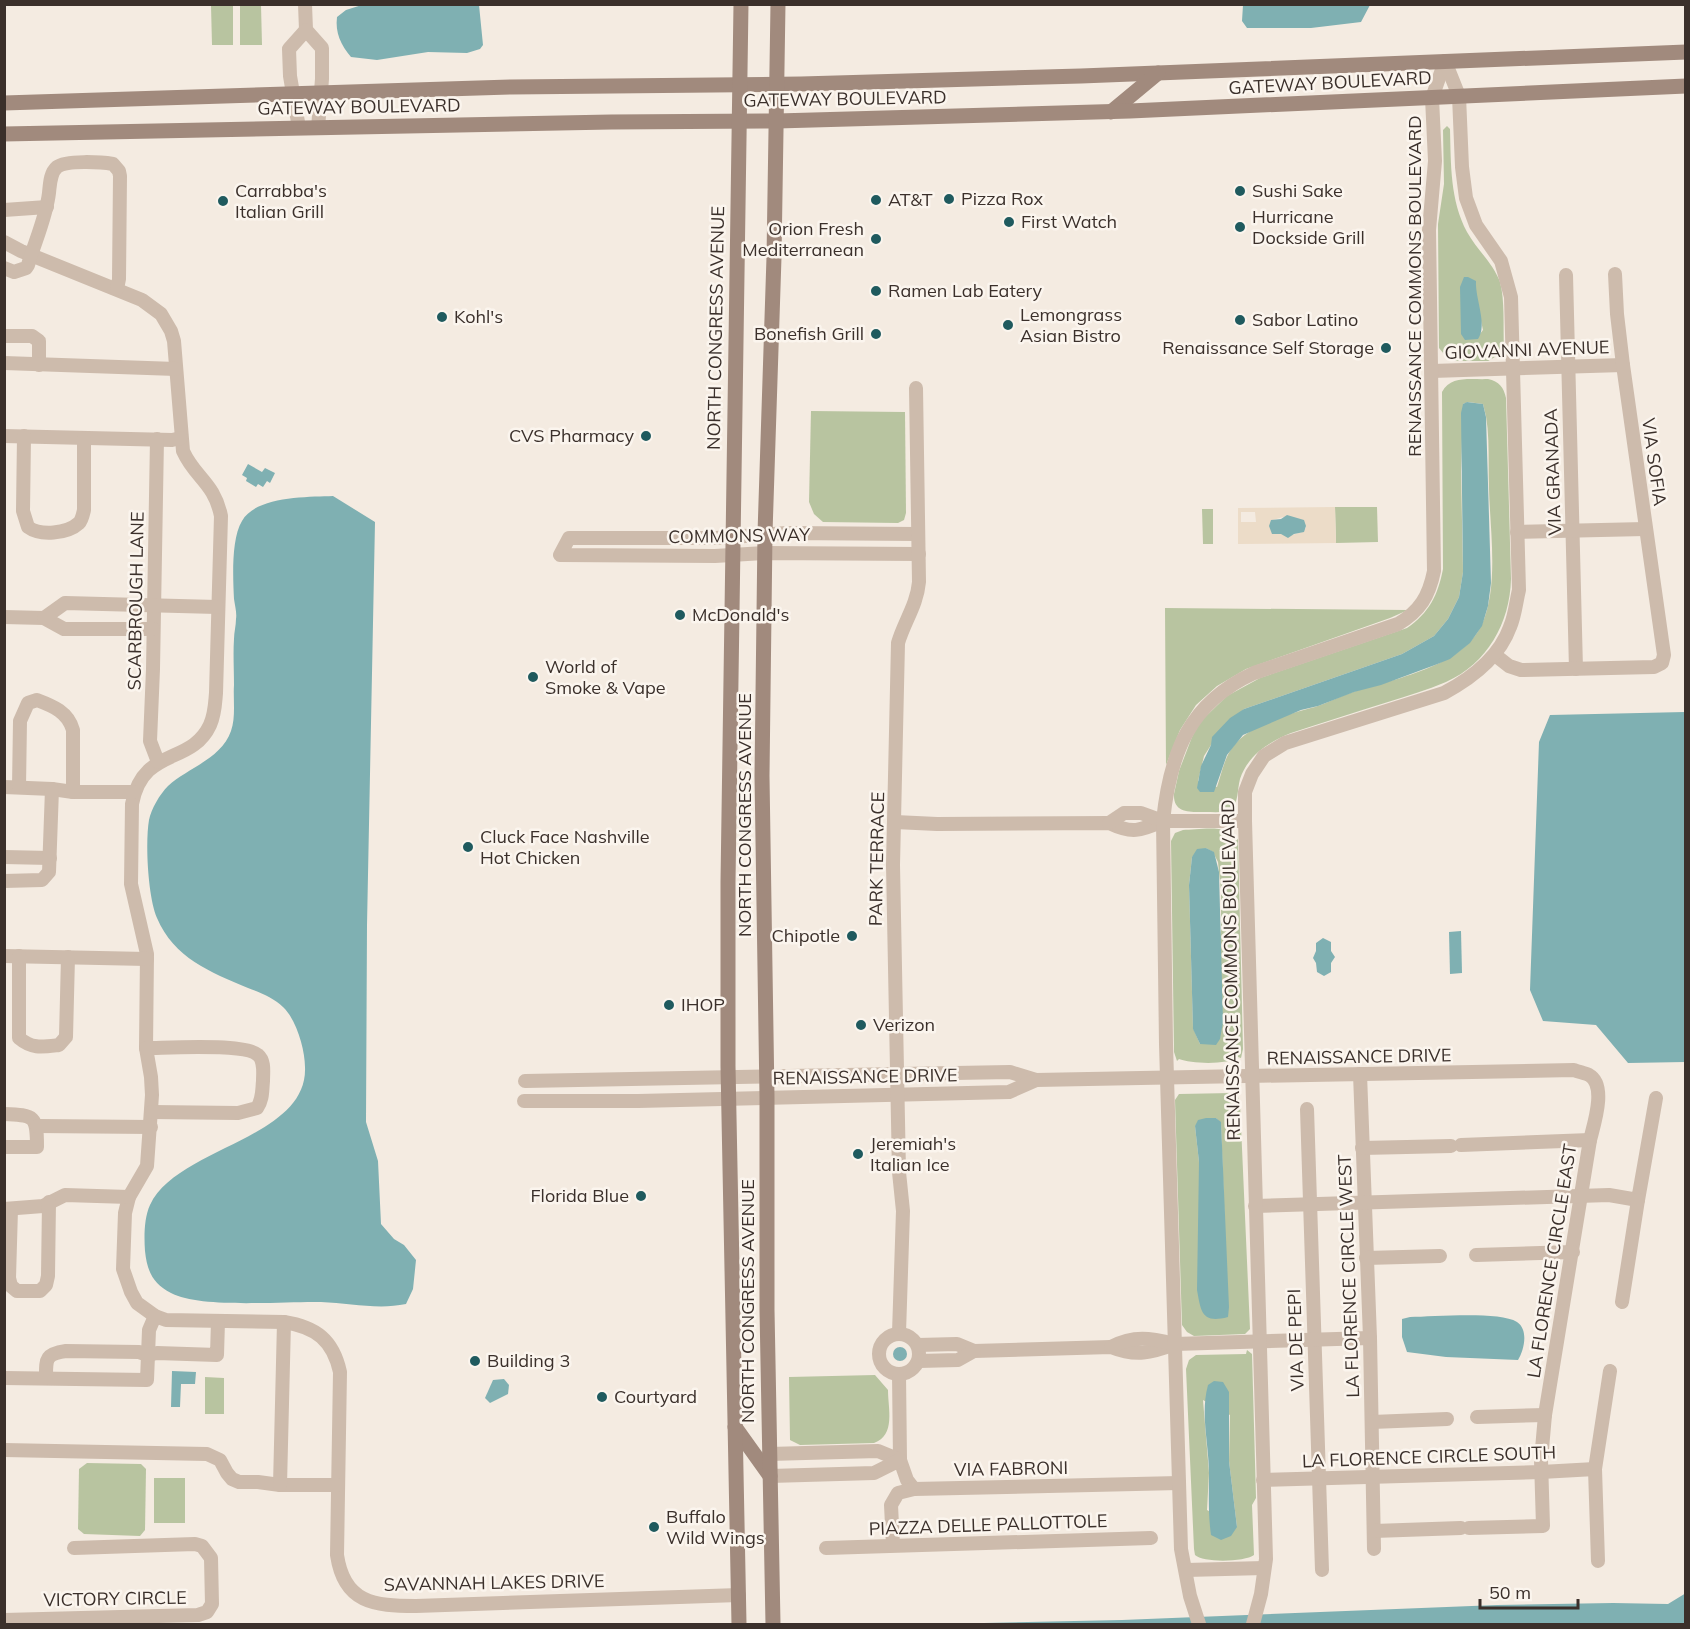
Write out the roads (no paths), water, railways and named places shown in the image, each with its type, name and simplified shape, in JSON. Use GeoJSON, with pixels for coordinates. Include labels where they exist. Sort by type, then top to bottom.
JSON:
{"type":"FeatureCollection","features":[{"type":"Feature","properties":{"kind":"main road","name":"NORTH CONGRESS AVENUE"},"geometry":{"type":"LineString","coordinates":[[739,1624],[728,1078],[728,882],[741,4]]}},
{"type":"Feature","properties":{"kind":"main road","name":"NORTH CONGRESS AVENUE"},"geometry":{"type":"LineString","coordinates":[[773,1624],[766,1310],[767,1076],[762,776],[765,533],[777,122],[778,4]]}},
{"type":"Feature","properties":{"kind":"main road","name":"GATEWAY BOULEVARD"},"geometry":{"type":"LineString","coordinates":[[4,103],[1158,73],[1685,52]]}},
{"type":"Feature","properties":{"kind":"main road"},"geometry":{"type":"LineString","coordinates":[[1112,112],[1158,73]]}},
{"type":"Feature","properties":{"kind":"main road","name":"GATEWAY BOULEVARD"},"geometry":{"type":"LineString","coordinates":[[4,135],[299,128],[777,122],[1112,112],[1686,86]]}},
{"type":"Feature","properties":{"kind":"main road"},"geometry":{"type":"LineString","coordinates":[[735,1427],[770,1476]]}},
{"type":"Feature","properties":{"kind":"street"},"geometry":{"type":"LineString","coordinates":[[305,4],[306,30],[321,48],[318,128]]}},
{"type":"Feature","properties":{"kind":"street"},"geometry":{"type":"LineString","coordinates":[[299,128],[289,49],[306,30]]}},
{"type":"Feature","properties":{"kind":"street","name":"RENAISSANCE COMMONS BOULEVARD"},"geometry":{"type":"LineString","coordinates":[[1253,1624],[1261,1594],[1266,1559],[1263,1480],[1265,1342],[1254,1206],[1245,792],[1252,774],[1264,756],[1285,743],[1444,693],[1467,680],[1495,655],[1510,628],[1519,590],[1511,297],[1501,261],[1476,225],[1466,198],[1462,167],[1459,96],[1445,61]]}},
{"type":"Feature","properties":{"kind":"street","name":"RENAISSANCE COMMONS BOULEVARD"},"geometry":{"type":"LineString","coordinates":[[1199,1624],[1190,1596],[1181,1549],[1168,1078],[1163,821],[1166,795],[1177,752],[1194,718],[1215,696],[1239,679],[1254,673],[1398,624],[1410,617],[1425,601],[1430,590],[1434,571],[1429,230],[1435,161],[1432,98],[1445,61]]}},
{"type":"Feature","properties":{"kind":"street"},"geometry":{"type":"LineString","coordinates":[[4,268],[14,272],[26,268],[47,207],[54,169],[60,165],[106,163],[116,167],[120,176],[117,289]]}},
{"type":"Feature","properties":{"kind":"street"},"geometry":{"type":"LineString","coordinates":[[4,210],[47,207]]}},
{"type":"Feature","properties":{"kind":"street"},"geometry":{"type":"LineString","coordinates":[[4,242],[142,300],[160,314],[171,331],[174,341],[181,438],[186,457],[209,485],[220,516],[216,693],[213,718],[198,742],[158,762],[142,777],[134,792],[132,804],[131,884],[147,959],[146,1048],[151,1077],[152,1112],[147,1166],[129,1197],[124,1227],[123,1269],[130,1292],[137,1303],[155,1316],[149,1330],[147,1380],[4,1378]]}},
{"type":"Feature","properties":{"kind":"street","name":"VIA SOFIA"},"geometry":{"type":"LineString","coordinates":[[1576,669],[1654,667],[1662,663],[1664,655],[1623,365],[1615,274]]}},
{"type":"Feature","properties":{"kind":"street","name":"VIA GRANADA"},"geometry":{"type":"LineString","coordinates":[[1566,275],[1576,669]]}},
{"type":"Feature","properties":{"kind":"street"},"geometry":{"type":"LineString","coordinates":[[4,336],[32,336],[39,341],[39,365]]}},
{"type":"Feature","properties":{"kind":"street"},"geometry":{"type":"LineString","coordinates":[[4,363],[176,369]]}},
{"type":"Feature","properties":{"kind":"street","name":"GIOVANNI AVENUE"},"geometry":{"type":"LineString","coordinates":[[1432,371],[1623,365]]}},
{"type":"Feature","properties":{"kind":"street","name":"PARK TERRACE"},"geometry":{"type":"LineString","coordinates":[[899,1333],[903,1211],[899,1172],[893,865],[898,650],[902,630],[917,596],[919,554],[916,388]]}},
{"type":"Feature","properties":{"kind":"street"},"geometry":{"type":"LineString","coordinates":[[4,436],[181,438]]}},
{"type":"Feature","properties":{"kind":"street"},"geometry":{"type":"LineString","coordinates":[[24,436],[25,519],[28,527],[41,534],[72,527],[82,518],[84,438]]}},
{"type":"Feature","properties":{"kind":"street","name":"SCARBROUGH LANE"},"geometry":{"type":"LineString","coordinates":[[157,439],[150,741],[158,762]]}},
{"type":"Feature","properties":{"kind":"street"},"geometry":{"type":"LineString","coordinates":[[1517,532],[1645,529]]}},
{"type":"Feature","properties":{"kind":"street","name":"COMMONS WAY"},"geometry":{"type":"LineString","coordinates":[[917,534],[765,533],[732,537],[569,538],[560,555],[919,554]]}},
{"type":"Feature","properties":{"kind":"street"},"geometry":{"type":"LineString","coordinates":[[44,618],[65,603],[217,607]]}},
{"type":"Feature","properties":{"kind":"street"},"geometry":{"type":"LineString","coordinates":[[4,617],[44,618],[63,629],[153,629]]}},
{"type":"Feature","properties":{"kind":"street"},"geometry":{"type":"LineString","coordinates":[[1495,655],[1509,666],[1521,670],[1576,669]]}},
{"type":"Feature","properties":{"kind":"street"},"geometry":{"type":"LineString","coordinates":[[19,787],[20,721],[28,703],[37,700],[65,714],[70,721],[73,730],[73,792]]}},
{"type":"Feature","properties":{"kind":"street"},"geometry":{"type":"LineString","coordinates":[[4,787],[73,792],[134,792]]}},
{"type":"Feature","properties":{"kind":"street"},"geometry":{"type":"LineString","coordinates":[[4,881],[42,880],[49,872],[52,789]]}},
{"type":"Feature","properties":{"kind":"street"},"geometry":{"type":"LineString","coordinates":[[895,822],[1109,823],[1124,813],[1140,813],[1163,821],[1245,820]]}},
{"type":"Feature","properties":{"kind":"street"},"geometry":{"type":"LineString","coordinates":[[4,857],[50,858]]}},
{"type":"Feature","properties":{"kind":"street"},"geometry":{"type":"LineString","coordinates":[[4,956],[147,959]]}},
{"type":"Feature","properties":{"kind":"street"},"geometry":{"type":"LineString","coordinates":[[19,956],[19,1038],[28,1046],[46,1047],[59,1045],[66,1036],[68,957]]}},
{"type":"Feature","properties":{"kind":"street"},"geometry":{"type":"LineString","coordinates":[[146,1048],[252,1050],[262,1060],[263,1070],[261,1103],[257,1108],[248,1112],[152,1112]]}},
{"type":"Feature","properties":{"kind":"street","name":"RENAISSANCE DRIVE"},"geometry":{"type":"LineString","coordinates":[[525,1081],[1010,1072],[1036,1080],[1574,1070]]}},
{"type":"Feature","properties":{"kind":"street","name":"LA FLORENCE CIRCLE EAST"},"geometry":{"type":"LineString","coordinates":[[1374,1531],[1544,1526],[1541,1472],[1545,1415],[1598,1102],[1597,1085],[1591,1075],[1574,1070]]}},
{"type":"Feature","properties":{"kind":"street","name":"LA FLORENCE CIRCLE WEST"},"geometry":{"type":"LineString","coordinates":[[1360,1074],[1370,1338],[1374,1549]]}},
{"type":"Feature","properties":{"kind":"street"},"geometry":{"type":"LineString","coordinates":[[638,1080],[638,1101]]}},
{"type":"Feature","properties":{"kind":"street","name":"RENAISSANCE DRIVE"},"geometry":{"type":"LineString","coordinates":[[524,1101],[638,1101],[1009,1092],[1036,1080]]}},
{"type":"Feature","properties":{"kind":"street"},"geometry":{"type":"LineString","coordinates":[[1622,1302],[1656,1098]]}},
{"type":"Feature","properties":{"kind":"street","name":"VIA DE PEPI"},"geometry":{"type":"LineString","coordinates":[[1307,1109],[1322,1570]]}},
{"type":"Feature","properties":{"kind":"street"},"geometry":{"type":"LineString","coordinates":[[4,1114],[27,1115],[32,1117],[37,1126],[37,1147],[4,1147]]}},
{"type":"Feature","properties":{"kind":"street"},"geometry":{"type":"LineString","coordinates":[[37,1126],[151,1127]]}},
{"type":"Feature","properties":{"kind":"street"},"geometry":{"type":"LineString","coordinates":[[1362,1148],[1590,1140]]}},
{"type":"Feature","properties":{"kind":"street"},"geometry":{"type":"LineString","coordinates":[[49,1202],[46,1285],[40,1291],[17,1291],[11,1286],[9,1278],[8,1209],[43,1206],[49,1202],[65,1194],[129,1197]]}},
{"type":"Feature","properties":{"kind":"street"},"geometry":{"type":"LineString","coordinates":[[1254,1206],[1582,1195],[1609,1195],[1638,1200]]}},
{"type":"Feature","properties":{"kind":"street"},"geometry":{"type":"LineString","coordinates":[[1476,1254],[1573,1252]]}},
{"type":"Feature","properties":{"kind":"street"},"geometry":{"type":"LineString","coordinates":[[1366,1258],[1440,1256]]}},
{"type":"Feature","properties":{"kind":"street","name":"SAVANNAH LAKES DRIVE"},"geometry":{"type":"LineString","coordinates":[[155,1316],[177,1321],[298,1324],[317,1332],[330,1346],[338,1364],[340,1381],[338,1555],[341,1574],[358,1596],[375,1604],[416,1606],[738,1595]]}},
{"type":"Feature","properties":{"kind":"street"},"geometry":{"type":"LineString","coordinates":[[46,1378],[46,1362],[54,1352],[217,1355],[218,1321]]}},
{"type":"Feature","properties":{"kind":"street"},"geometry":{"type":"LineString","coordinates":[[280,1485],[284,1322]]}},
{"type":"Feature","properties":{"kind":"street"},"geometry":{"type":"LineString","coordinates":[[892,1334],[910,1336],[918,1345],[919,1361],[911,1371],[899,1374],[883,1366],[879,1355],[882,1342],[892,1334]]}},
{"type":"Feature","properties":{"kind":"street"},"geometry":{"type":"LineString","coordinates":[[918,1345],[957,1344],[974,1351],[1111,1347],[1126,1339],[1151,1338],[1175,1344],[1370,1338]]}},
{"type":"Feature","properties":{"kind":"street"},"geometry":{"type":"LineString","coordinates":[[919,1361],[958,1360],[974,1351]]}},
{"type":"Feature","properties":{"kind":"street"},"geometry":{"type":"LineString","coordinates":[[1598,1561],[1595,1468],[1610,1371]]}},
{"type":"Feature","properties":{"kind":"street"},"geometry":{"type":"LineString","coordinates":[[893,1545],[891,1505],[898,1494],[914,1489],[907,1480],[900,1460],[899,1374]]}},
{"type":"Feature","properties":{"kind":"street"},"geometry":{"type":"LineString","coordinates":[[1477,1418],[1545,1415]]}},
{"type":"Feature","properties":{"kind":"street"},"geometry":{"type":"LineString","coordinates":[[1372,1422],[1447,1419]]}},
{"type":"Feature","properties":{"kind":"street"},"geometry":{"type":"LineString","coordinates":[[4,1450],[207,1454],[220,1460],[232,1479],[239,1482],[338,1485]]}},
{"type":"Feature","properties":{"kind":"street"},"geometry":{"type":"LineString","coordinates":[[769,1454],[878,1451],[900,1460]]}},
{"type":"Feature","properties":{"kind":"street"},"geometry":{"type":"LineString","coordinates":[[770,1476],[874,1473],[900,1460]]}},
{"type":"Feature","properties":{"kind":"street","name":"LA FLORENCE CIRCLE SOUTH"},"geometry":{"type":"LineString","coordinates":[[1263,1480],[1541,1472],[1595,1468]]}},
{"type":"Feature","properties":{"kind":"street","name":"VIA FABRONI"},"geometry":{"type":"LineString","coordinates":[[914,1489],[1179,1483]]}},
{"type":"Feature","properties":{"kind":"street","name":"PIAZZA DELLE PALLOTTOLE"},"geometry":{"type":"LineString","coordinates":[[826,1548],[1151,1538]]}},
{"type":"Feature","properties":{"kind":"street","name":"VICTORY CIRCLE"},"geometry":{"type":"LineString","coordinates":[[4,1620],[198,1615],[207,1612],[212,1604],[211,1558],[202,1546],[195,1544],[74,1548]]}},
{"type":"Feature","properties":{"kind":"street"},"geometry":{"type":"LineString","coordinates":[[1186,1570],[1264,1568]]}},
{"type":"Feature","properties":{"kind":"water"},"geometry":{"type":"Polygon","coordinates":[[[365,4],[479,5],[483,45],[480,49],[467,53],[428,52],[377,60],[351,57],[340,38],[337,17],[346,10],[365,4]]]}},
{"type":"Feature","properties":{"kind":"water"},"geometry":{"type":"Polygon","coordinates":[[[1243,4],[1370,5],[1361,22],[1311,28],[1247,28],[1242,21],[1243,4]]]}},
{"type":"Feature","properties":{"kind":"water"},"geometry":{"type":"Polygon","coordinates":[[[1464,277],[1476,281],[1482,327],[1478,339],[1465,340],[1461,334],[1460,287],[1464,277]]]}},
{"type":"Feature","properties":{"kind":"water"},"geometry":{"type":"Polygon","coordinates":[[[1467,402],[1483,404],[1486,417],[1491,583],[1482,626],[1470,643],[1450,659],[1381,685],[1301,710],[1243,735],[1227,755],[1214,792],[1200,792],[1197,788],[1201,766],[1211,745],[1212,737],[1230,718],[1244,709],[1402,654],[1434,636],[1448,619],[1459,597],[1463,572],[1461,413],[1463,404],[1467,402]]]}},
{"type":"Feature","properties":{"kind":"water"},"geometry":{"type":"Polygon","coordinates":[[[248,464],[262,472],[265,468],[275,473],[270,483],[267,481],[263,487],[258,484],[256,487],[246,481],[247,478],[242,475],[248,464]]]}},
{"type":"Feature","properties":{"kind":"water"},"geometry":{"type":"Polygon","coordinates":[[[333,496],[375,522],[367,925],[366,1122],[378,1161],[381,1224],[394,1239],[404,1245],[416,1260],[413,1289],[406,1304],[395,1306],[321,1302],[222,1303],[202,1301],[171,1293],[155,1281],[149,1271],[145,1240],[150,1205],[165,1185],[186,1169],[264,1127],[286,1111],[300,1091],[305,1060],[296,1027],[283,1007],[266,996],[220,976],[195,962],[183,954],[164,932],[154,909],[149,884],[147,842],[149,820],[156,802],[168,786],[220,749],[233,726],[236,617],[233,581],[236,538],[242,521],[249,513],[270,502],[333,496]]]}},
{"type":"Feature","properties":{"kind":"water"},"geometry":{"type":"Polygon","coordinates":[[[1287,515],[1304,520],[1306,526],[1304,532],[1288,538],[1281,534],[1272,534],[1269,526],[1271,520],[1281,519],[1287,515]]]}},
{"type":"Feature","properties":{"kind":"water"},"geometry":{"type":"Polygon","coordinates":[[[1685,712],[1685,1062],[1628,1063],[1596,1025],[1543,1021],[1530,990],[1539,742],[1550,715],[1685,712]]]}},
{"type":"Feature","properties":{"kind":"water"},"geometry":{"type":"Polygon","coordinates":[[[1206,848],[1214,852],[1219,872],[1223,1022],[1220,1039],[1216,1045],[1200,1044],[1193,1029],[1189,885],[1192,857],[1197,849],[1206,848]]]}},
{"type":"Feature","properties":{"kind":"water"},"geometry":{"type":"Polygon","coordinates":[[[1461,931],[1462,973],[1450,974],[1449,932],[1461,931]]]}},
{"type":"Feature","properties":{"kind":"water"},"geometry":{"type":"Polygon","coordinates":[[[1323,938],[1331,942],[1331,951],[1335,957],[1331,963],[1331,972],[1324,976],[1317,972],[1313,958],[1316,943],[1323,938]]]}},
{"type":"Feature","properties":{"kind":"water"},"geometry":{"type":"Polygon","coordinates":[[[1216,1118],[1221,1122],[1229,1307],[1228,1317],[1219,1319],[1213,1319],[1204,1314],[1197,1290],[1199,1162],[1195,1126],[1198,1120],[1216,1118]]]}},
{"type":"Feature","properties":{"kind":"water"},"geometry":{"type":"Polygon","coordinates":[[[1481,1316],[1508,1319],[1517,1322],[1523,1330],[1522,1351],[1518,1360],[1446,1357],[1407,1352],[1402,1337],[1402,1319],[1481,1316]]]}},
{"type":"Feature","properties":{"kind":"water"},"geometry":{"type":"Polygon","coordinates":[[[900,1347],[905,1349],[907,1354],[905,1359],[900,1361],[895,1359],[893,1354],[895,1349],[900,1347]]]}},
{"type":"Feature","properties":{"kind":"water"},"geometry":{"type":"Polygon","coordinates":[[[172,1371],[196,1372],[195,1384],[181,1384],[180,1407],[171,1407],[172,1371]]]}},
{"type":"Feature","properties":{"kind":"water"},"geometry":{"type":"Polygon","coordinates":[[[504,1379],[509,1385],[508,1394],[490,1403],[485,1398],[493,1380],[504,1379]]]}},
{"type":"Feature","properties":{"kind":"water"},"geometry":{"type":"Polygon","coordinates":[[[1214,1381],[1223,1382],[1229,1392],[1229,1461],[1237,1527],[1231,1536],[1221,1540],[1211,1535],[1209,1512],[1209,1463],[1205,1407],[1208,1385],[1214,1381]]]}},
{"type":"Feature","properties":{"kind":"water"},"geometry":{"type":"Polygon","coordinates":[[[1686,1593],[1685,1624],[939,1624],[1122,1620],[1497,1605],[1668,1604],[1686,1593]]]}},
{"type":"Feature","properties":{"kind":"place","name":"Sushi Sake"},"geometry":{"type":"Point","coordinates":[1240,191]}},
{"type":"Feature","properties":{"kind":"place","name":"Pizza Rox"},"geometry":{"type":"Point","coordinates":[949,199]}},
{"type":"Feature","properties":{"kind":"place","name":"AT&T"},"geometry":{"type":"Point","coordinates":[876,200]}},
{"type":"Feature","properties":{"kind":"place","name":"Carrabba's Italian Grill"},"geometry":{"type":"Point","coordinates":[223,201]}},
{"type":"Feature","properties":{"kind":"place","name":"First Watch"},"geometry":{"type":"Point","coordinates":[1009,222]}},
{"type":"Feature","properties":{"kind":"place","name":"Hurricane Dockside Grill"},"geometry":{"type":"Point","coordinates":[1240,227]}},
{"type":"Feature","properties":{"kind":"place","name":"Orion Fresh Mediterranean"},"geometry":{"type":"Point","coordinates":[876,239]}},
{"type":"Feature","properties":{"kind":"place","name":"Ramen Lab Eatery"},"geometry":{"type":"Point","coordinates":[876,291]}},
{"type":"Feature","properties":{"kind":"place","name":"Kohl's"},"geometry":{"type":"Point","coordinates":[442,317]}},
{"type":"Feature","properties":{"kind":"place","name":"Sabor Latino"},"geometry":{"type":"Point","coordinates":[1240,320]}},
{"type":"Feature","properties":{"kind":"place","name":"Lemongrass Asian Bistro"},"geometry":{"type":"Point","coordinates":[1008,325]}},
{"type":"Feature","properties":{"kind":"place","name":"Bonefish Grill"},"geometry":{"type":"Point","coordinates":[876,334]}},
{"type":"Feature","properties":{"kind":"place","name":"Renaissance Self Storage"},"geometry":{"type":"Point","coordinates":[1386,348]}},
{"type":"Feature","properties":{"kind":"place","name":"CVS Pharmacy"},"geometry":{"type":"Point","coordinates":[646,436]}},
{"type":"Feature","properties":{"kind":"place","name":"McDonald's"},"geometry":{"type":"Point","coordinates":[680,615]}},
{"type":"Feature","properties":{"kind":"place","name":"World of Smoke & Vape"},"geometry":{"type":"Point","coordinates":[533,677]}},
{"type":"Feature","properties":{"kind":"place","name":"Cluck Face Nashville Hot Chicken"},"geometry":{"type":"Point","coordinates":[468,847]}},
{"type":"Feature","properties":{"kind":"place","name":"Chipotle"},"geometry":{"type":"Point","coordinates":[852,936]}},
{"type":"Feature","properties":{"kind":"place","name":"IHOP"},"geometry":{"type":"Point","coordinates":[669,1005]}},
{"type":"Feature","properties":{"kind":"place","name":"Verizon"},"geometry":{"type":"Point","coordinates":[861,1025]}},
{"type":"Feature","properties":{"kind":"place","name":"Jeremiah's Italian Ice"},"geometry":{"type":"Point","coordinates":[858,1154]}},
{"type":"Feature","properties":{"kind":"place","name":"Florida Blue"},"geometry":{"type":"Point","coordinates":[641,1196]}},
{"type":"Feature","properties":{"kind":"place","name":"Building 3"},"geometry":{"type":"Point","coordinates":[475,1361]}},
{"type":"Feature","properties":{"kind":"place","name":"Courtyard"},"geometry":{"type":"Point","coordinates":[602,1397]}},
{"type":"Feature","properties":{"kind":"place","name":"Buffalo Wild Wings"},"geometry":{"type":"Point","coordinates":[654,1527]}}]}
